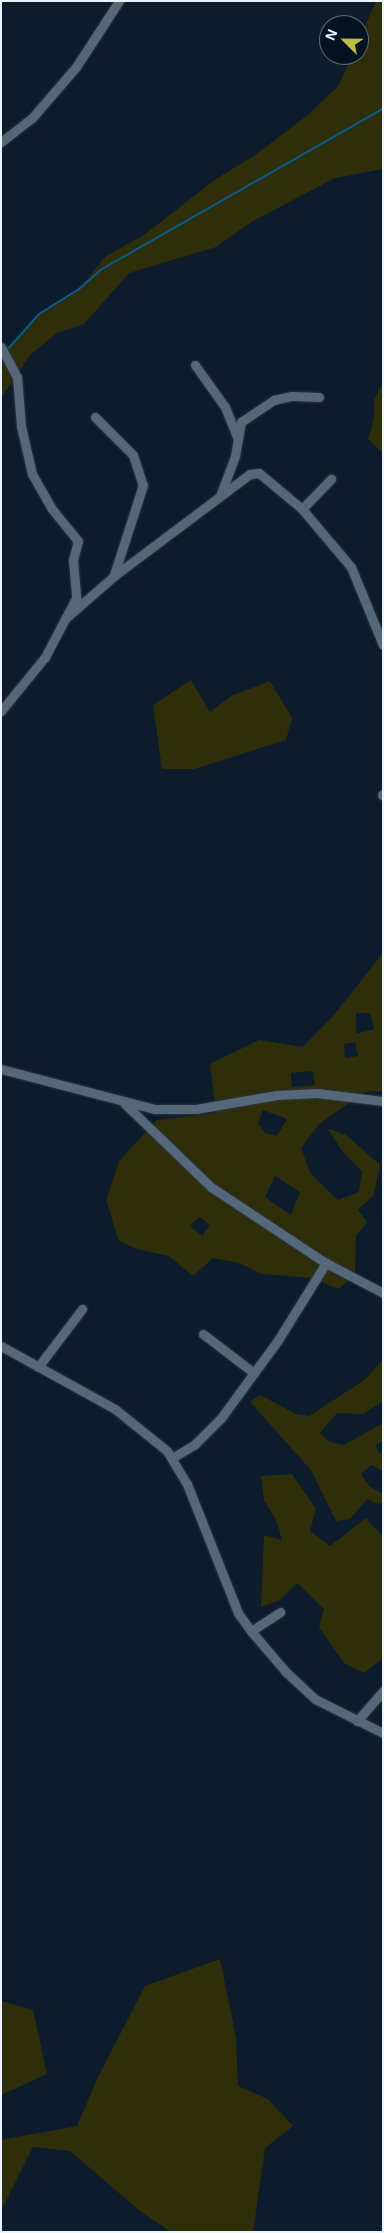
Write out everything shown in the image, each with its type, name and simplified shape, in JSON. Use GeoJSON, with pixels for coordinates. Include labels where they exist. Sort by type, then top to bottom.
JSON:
{"type":"FeatureCollection","features":[{"type":"Feature","properties":{"kind":"street"},"geometry":{"type":"LineString","coordinates":[[1,142],[32,118],[76,67],[119,1]]}},
{"type":"Feature","properties":{"kind":"street"},"geometry":{"type":"LineString","coordinates":[[1,347],[17,377],[21,426],[32,474],[52,509],[78,541],[73,560],[76,598],[45,657],[1,711]]}},
{"type":"Feature","properties":{"kind":"street"},"geometry":{"type":"LineString","coordinates":[[195,365],[225,407],[238,436]]}},
{"type":"Feature","properties":{"kind":"street"},"geometry":{"type":"LineString","coordinates":[[219,498],[235,456],[241,422],[274,400],[292,396],[319,397]]}},
{"type":"Feature","properties":{"kind":"street"},"geometry":{"type":"LineString","coordinates":[[95,416],[133,455],[143,485],[114,576]]}},
{"type":"Feature","properties":{"kind":"street"},"geometry":{"type":"LineString","coordinates":[[67,617],[114,576],[250,474],[258,473],[302,509],[351,567],[383,645]]}},
{"type":"Feature","properties":{"kind":"street"},"geometry":{"type":"LineString","coordinates":[[302,509],[331,479]]}},
{"type":"Feature","properties":{"kind":"street"},"geometry":{"type":"LineString","coordinates":[[1,1069],[123,1103],[155,1109],[188,1110],[277,1095],[317,1093],[383,1101]]}},
{"type":"Feature","properties":{"kind":"street"},"geometry":{"type":"LineString","coordinates":[[123,1103],[158,1132],[211,1187],[326,1263],[383,1293]]}},
{"type":"Feature","properties":{"kind":"street"},"geometry":{"type":"LineString","coordinates":[[172,1458],[195,1444],[215,1424],[254,1373],[326,1263]]}},
{"type":"Feature","properties":{"kind":"street"},"geometry":{"type":"LineString","coordinates":[[38,1366],[82,1309]]}},
{"type":"Feature","properties":{"kind":"street"},"geometry":{"type":"LineString","coordinates":[[203,1334],[254,1373]]}},
{"type":"Feature","properties":{"kind":"street"},"geometry":{"type":"LineString","coordinates":[[1,1346],[128,1417],[172,1458],[187,1484],[238,1613],[251,1631],[286,1672],[315,1699],[383,1733]]}},
{"type":"Feature","properties":{"kind":"street"},"geometry":{"type":"LineString","coordinates":[[251,1631],[280,1612]]}},
{"type":"Feature","properties":{"kind":"street"},"geometry":{"type":"LineString","coordinates":[[357,1721],[383,1691]]}},
{"type":"Feature","properties":{"kind":"shaded area"},"geometry":{"type":"Polygon","coordinates":[[[376,1],[383,1],[383,169],[335,178],[253,221],[216,247],[129,273],[84,324],[57,333],[30,355],[1,398],[1,357],[39,314],[79,289],[106,256],[144,235],[213,181],[255,155],[308,115],[339,85],[348,65],[369,65],[369,17],[376,1]]]}},
{"type":"Feature","properties":{"kind":"shaded area"},"geometry":{"type":"Polygon","coordinates":[[[383,383],[383,453],[368,439],[374,419],[374,400],[383,383]]]}},
{"type":"Feature","properties":{"kind":"shaded area"},"geometry":{"type":"Polygon","coordinates":[[[191,680],[210,712],[231,696],[270,681],[292,718],[286,740],[194,769],[162,769],[153,705],[191,680]]]}},
{"type":"Feature","properties":{"kind":"shaded area"},"geometry":{"type":"Polygon","coordinates":[[[383,953],[383,1091],[364,1092],[319,1124],[301,1148],[311,1174],[338,1200],[359,1192],[362,1171],[343,1152],[327,1128],[346,1135],[380,1165],[374,1195],[358,1210],[367,1222],[356,1236],[355,1277],[338,1289],[313,1278],[262,1274],[239,1263],[213,1258],[193,1276],[169,1256],[137,1249],[119,1241],[106,1200],[119,1161],[157,1120],[216,1113],[210,1064],[259,1040],[303,1047],[334,1015],[383,953]],[[356,1013],[356,1034],[374,1029],[370,1013],[356,1013]],[[355,1042],[344,1044],[345,1058],[358,1056],[355,1042]],[[313,1071],[291,1073],[292,1087],[315,1085],[313,1071]],[[263,1110],[258,1123],[265,1133],[277,1136],[287,1119],[263,1110]],[[275,1176],[265,1197],[291,1215],[300,1192],[275,1176]],[[199,1217],[190,1226],[202,1236],[210,1225],[199,1217]]]}},
{"type":"Feature","properties":{"kind":"shaded area"},"geometry":{"type":"Polygon","coordinates":[[[383,1360],[383,1401],[363,1414],[337,1413],[320,1433],[330,1442],[344,1445],[383,1423],[383,1441],[375,1445],[379,1453],[383,1452],[383,1471],[371,1465],[361,1474],[369,1486],[383,1494],[383,1503],[378,1504],[367,1499],[350,1519],[336,1521],[311,1470],[250,1402],[260,1395],[296,1414],[309,1416],[363,1381],[383,1360]]]}},
{"type":"Feature","properties":{"kind":"shaded area"},"geometry":{"type":"Polygon","coordinates":[[[292,1474],[316,1509],[310,1531],[330,1546],[366,1518],[383,1537],[383,1658],[364,1673],[344,1663],[319,1627],[324,1609],[297,1583],[280,1600],[261,1607],[264,1535],[282,1540],[277,1522],[264,1500],[261,1476],[292,1474]]]}},
{"type":"Feature","properties":{"kind":"shaded area"},"geometry":{"type":"Polygon","coordinates":[[[220,1959],[236,2038],[238,2086],[268,2099],[293,2126],[265,2148],[253,2232],[171,2232],[140,2211],[70,2151],[33,2147],[1,2211],[1,2140],[77,2126],[98,2077],[145,1986],[220,1959]]]}},
{"type":"Feature","properties":{"kind":"shaded area"},"geometry":{"type":"Polygon","coordinates":[[[1,2001],[33,2010],[47,2074],[1,2095],[1,2001]]]}},
{"type":"Feature","properties":{"kind":"waterway"},"geometry":{"type":"LineString","coordinates":[[7,350],[39,314],[79,289],[102,269],[383,109]]}}]}
